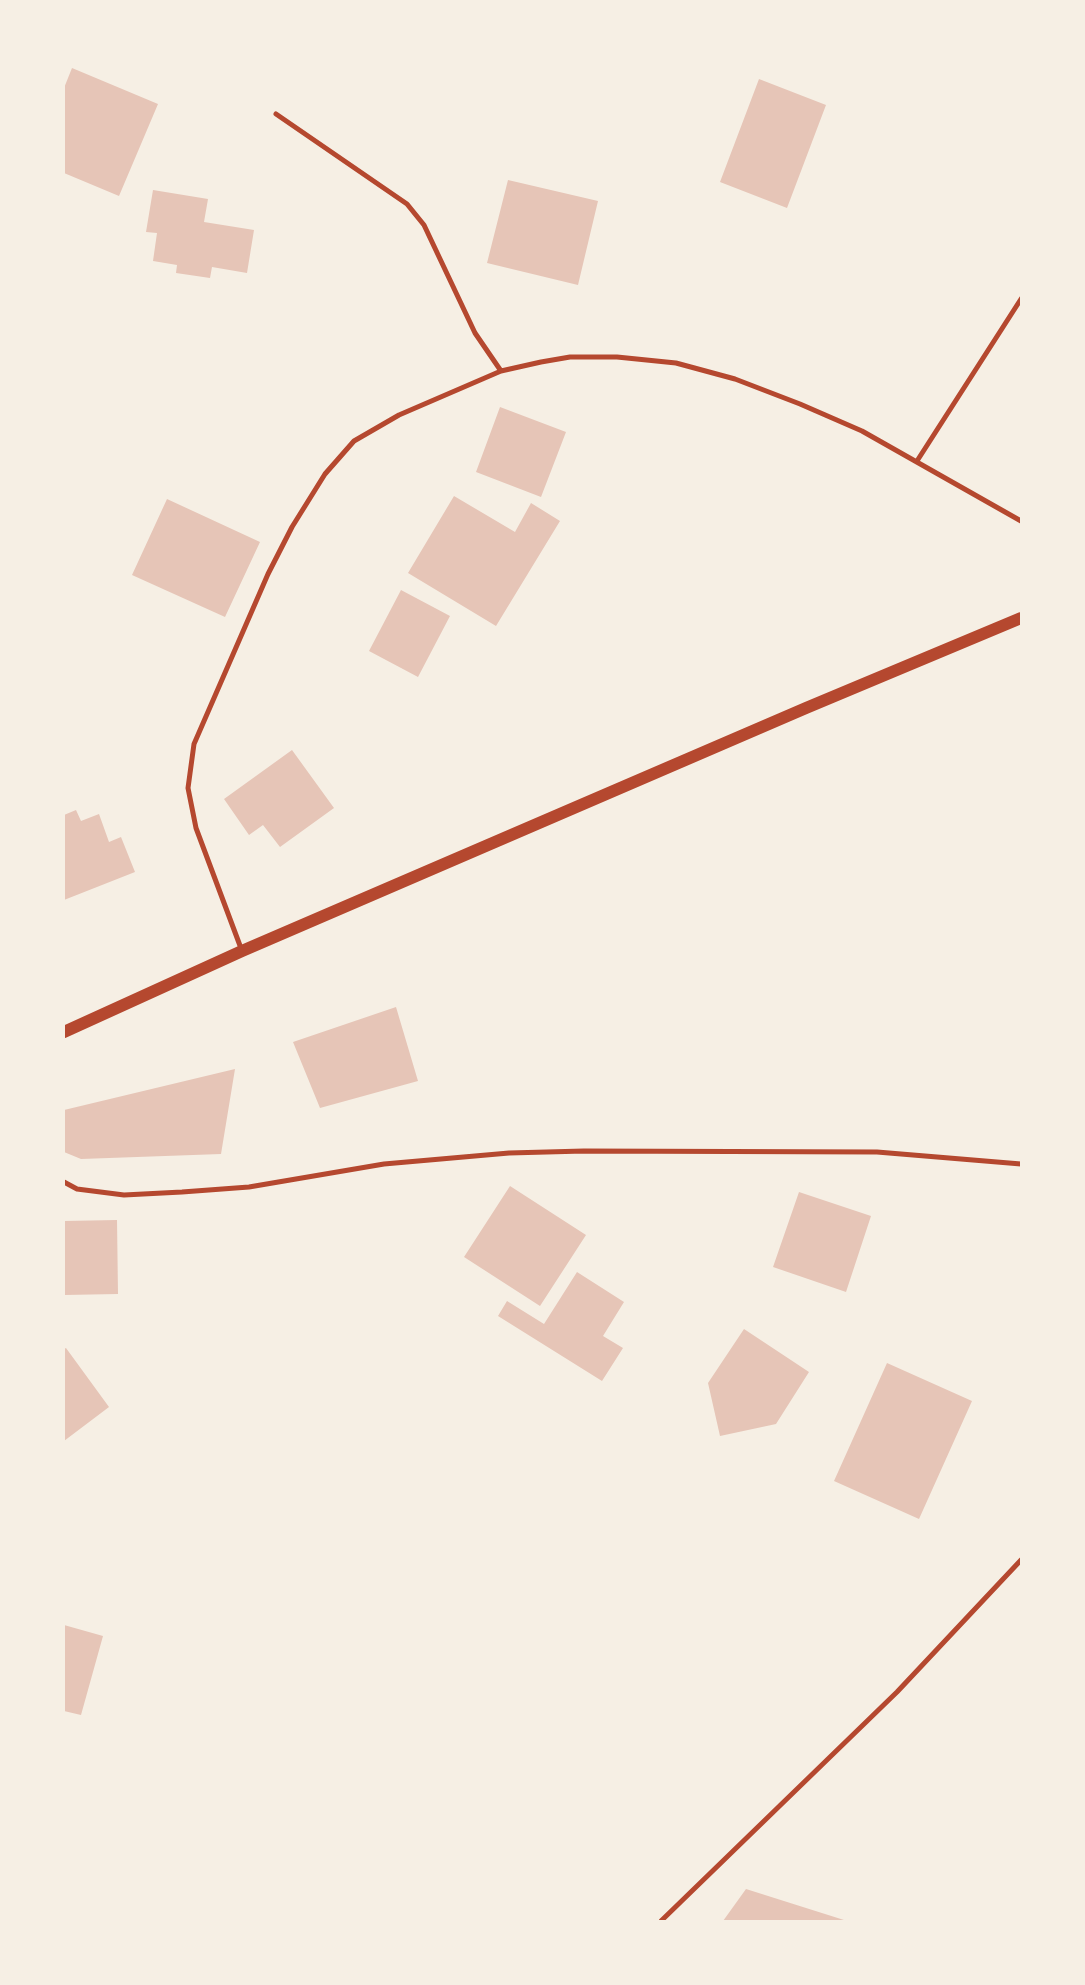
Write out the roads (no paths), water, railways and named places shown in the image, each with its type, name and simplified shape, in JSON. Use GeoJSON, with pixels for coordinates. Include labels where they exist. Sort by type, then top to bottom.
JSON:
{"type":"FeatureCollection","features":[{"type":"Feature","properties":{"kind":"main road"},"geometry":{"type":"LineString","coordinates":[[64,1032],[242,951],[797,712],[1021,618]]}},
{"type":"Feature","properties":{"kind":"street"},"geometry":{"type":"LineString","coordinates":[[276,114],[407,204],[424,225],[475,333],[501,371]]}},
{"type":"Feature","properties":{"kind":"street"},"geometry":{"type":"LineString","coordinates":[[917,461],[1021,299]]}},
{"type":"Feature","properties":{"kind":"street"},"geometry":{"type":"LineString","coordinates":[[242,951],[196,828],[188,788],[194,744],[268,574],[292,527],[325,474],[354,441],[399,415],[501,371],[570,358],[617,357],[676,363],[735,379],[862,431],[1021,521]]}},
{"type":"Feature","properties":{"kind":"street"},"geometry":{"type":"LineString","coordinates":[[64,1182],[78,1188],[124,1195],[182,1192],[248,1187],[384,1164],[509,1153],[876,1152],[1021,1164]]}},
{"type":"Feature","properties":{"kind":"street"},"geometry":{"type":"LineString","coordinates":[[661,1921],[897,1692],[1021,1560]]}}]}
